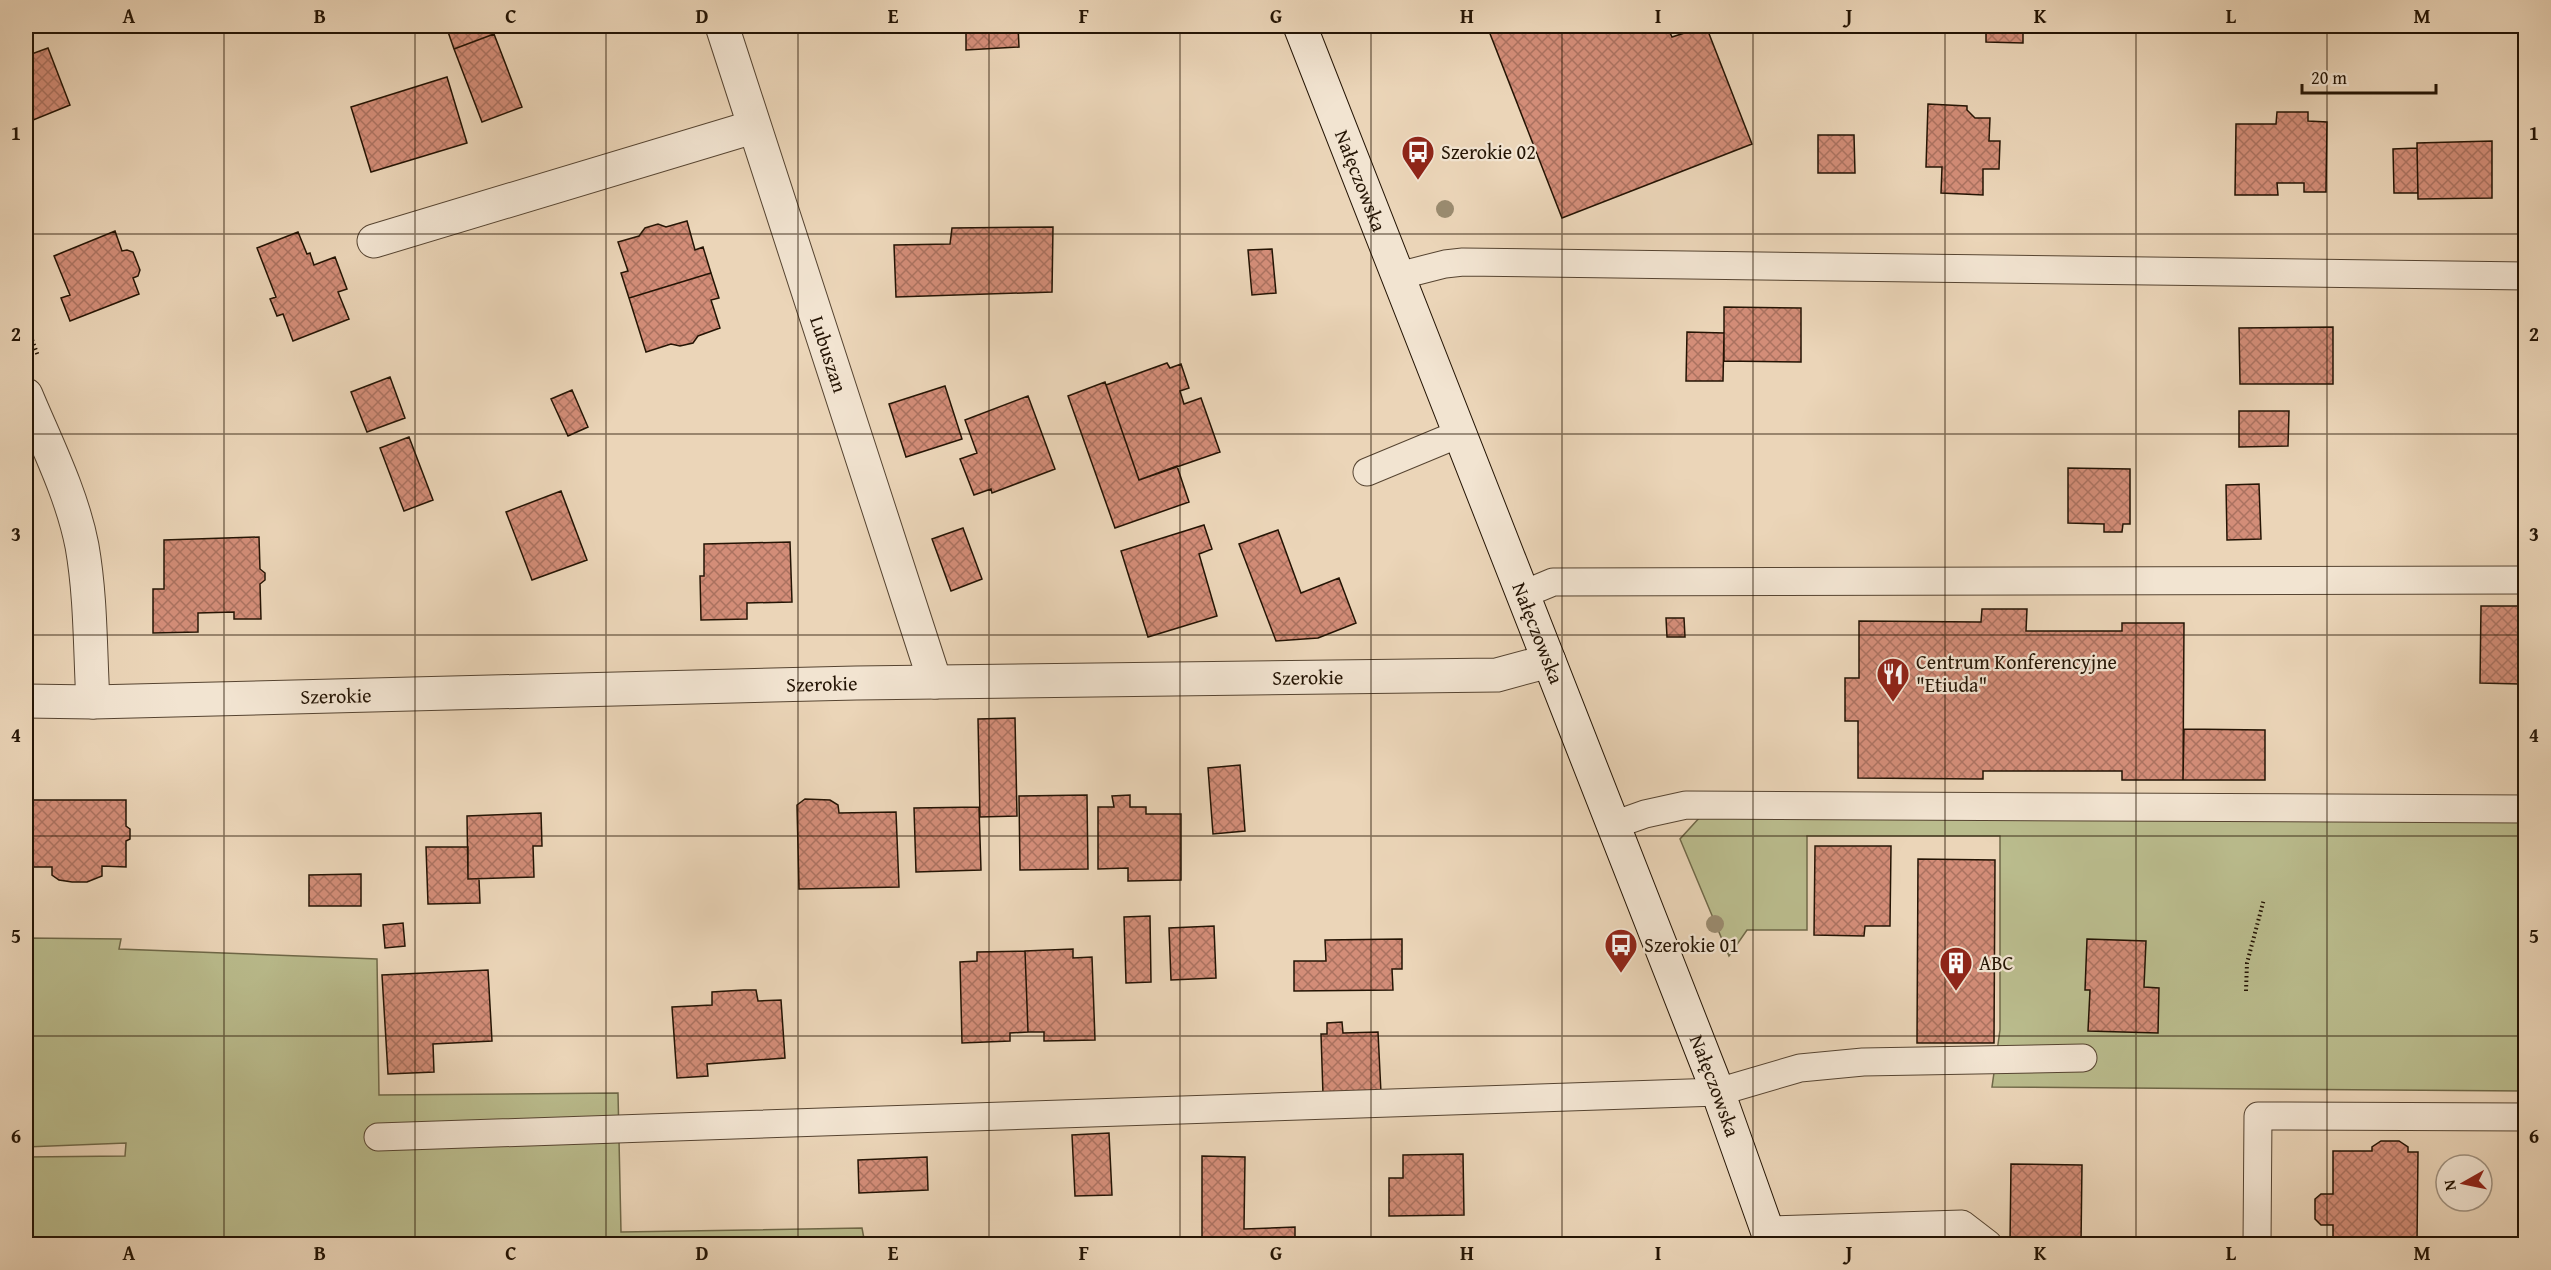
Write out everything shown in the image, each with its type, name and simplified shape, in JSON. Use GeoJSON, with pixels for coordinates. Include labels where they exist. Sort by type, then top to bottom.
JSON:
{"type":"FeatureCollection","features":[{"type":"Feature","properties":{"kind":"street","name":"Lubuszan"},"geometry":{"type":"LineString","coordinates":[[722,26],[935,682]]}},
{"type":"Feature","properties":{"kind":"street","name":"Nałęczowska"},"geometry":{"type":"LineString","coordinates":[[1300,26],[1718,1092],[1769,1237]]}},
{"type":"Feature","properties":{"kind":"street"},"geometry":{"type":"LineString","coordinates":[[374,241],[753,127]]}},
{"type":"Feature","properties":{"kind":"street"},"geometry":{"type":"LineString","coordinates":[[26,395],[74,517],[81,544],[87,577],[93,702]]}},
{"type":"Feature","properties":{"kind":"street","name":"Szerokie"},"geometry":{"type":"LineString","coordinates":[[26,701],[93,702],[935,682],[1488,675],[1518,671],[1550,661]]}},
{"type":"Feature","properties":{"kind":"lane"},"geometry":{"type":"LineString","coordinates":[[1398,276],[1445,264],[1463,262],[2526,276]]}},
{"type":"Feature","properties":{"kind":"lane"},"geometry":{"type":"LineString","coordinates":[[1367,472],[1461,433]]}},
{"type":"Feature","properties":{"kind":"lane"},"geometry":{"type":"LineString","coordinates":[[1524,594],[1553,582],[2526,580]]}},
{"type":"Feature","properties":{"kind":"lane"},"geometry":{"type":"LineString","coordinates":[[1614,825],[1645,814],[1686,805],[2526,809]]}},
{"type":"Feature","properties":{"kind":"lane"},"geometry":{"type":"LineString","coordinates":[[378,1137],[1718,1092],[1800,1068],[1863,1062],[2083,1058]]}},
{"type":"Feature","properties":{"kind":"lane"},"geometry":{"type":"LineString","coordinates":[[2257,1245],[2258,1116],[2526,1117]]}},
{"type":"Feature","properties":{"kind":"lane"},"geometry":{"type":"LineString","coordinates":[[1769,1237],[1962,1224],[1988,1245]]}},
{"type":"Feature","properties":{"kind":"path"},"geometry":{"type":"LineString","coordinates":[[2246,991],[2247,963],[2264,899]]}},
{"type":"Feature","properties":{"kind":"green space"},"geometry":{"type":"Polygon","coordinates":[[[1701,816],[2525,816],[2525,1091],[1992,1087],[2000,1030],[2000,836],[1807,836],[1807,930],[1747,930],[1729,956],[1680,839],[1701,816]]]}},
{"type":"Feature","properties":{"kind":"green space"},"geometry":{"type":"Polygon","coordinates":[[[26,938],[121,939],[119,949],[377,959],[379,1095],[618,1093],[621,1232],[862,1228],[865,1244],[26,1244],[26,1157],[125,1156],[126,1143],[26,1147],[26,938]]]}},
{"type":"Feature","properties":{"kind":"building"},"geometry":{"type":"Polygon","coordinates":[[[446,26],[491,26],[494,34],[454,49],[446,26]]]}},
{"type":"Feature","properties":{"kind":"building"},"geometry":{"type":"Polygon","coordinates":[[[966,26],[1018,26],[1019,47],[966,50],[966,26]]]}},
{"type":"Feature","properties":{"kind":"building"},"geometry":{"type":"Polygon","coordinates":[[[1487,26],[1667,26],[1672,37],[1706,26],[1752,144],[1562,218],[1487,26]]]}},
{"type":"Feature","properties":{"kind":"building"},"geometry":{"type":"Polygon","coordinates":[[[1986,26],[2023,26],[2023,43],[1986,42],[1986,26]]]}},
{"type":"Feature","properties":{"kind":"building"},"geometry":{"type":"Polygon","coordinates":[[[494,34],[522,107],[482,122],[454,49],[494,34]]]}},
{"type":"Feature","properties":{"kind":"building"},"geometry":{"type":"Polygon","coordinates":[[[48,48],[70,105],[26,123],[26,56],[48,48]]]}},
{"type":"Feature","properties":{"kind":"building"},"geometry":{"type":"Polygon","coordinates":[[[447,77],[467,143],[371,172],[351,107],[447,77]]]}},
{"type":"Feature","properties":{"kind":"building"},"geometry":{"type":"Polygon","coordinates":[[[1928,104],[1967,106],[1967,110],[1975,118],[1990,118],[1989,141],[2000,141],[1999,169],[1983,169],[1983,195],[1941,193],[1942,167],[1926,167],[1928,104]]]}},
{"type":"Feature","properties":{"kind":"building"},"geometry":{"type":"Polygon","coordinates":[[[2277,112],[2308,112],[2308,121],[2327,122],[2326,192],[2304,192],[2304,183],[2277,183],[2278,195],[2235,195],[2236,124],[2276,124],[2277,112]]]}},
{"type":"Feature","properties":{"kind":"building"},"geometry":{"type":"Polygon","coordinates":[[[1818,135],[1854,135],[1855,173],[1818,173],[1818,135]]]}},
{"type":"Feature","properties":{"kind":"building"},"geometry":{"type":"Polygon","coordinates":[[[2492,141],[2492,198],[2418,199],[2417,143],[2492,141]]]}},
{"type":"Feature","properties":{"kind":"building"},"geometry":{"type":"Polygon","coordinates":[[[2417,148],[2418,193],[2394,193],[2393,149],[2417,148]]]}},
{"type":"Feature","properties":{"kind":"building"},"geometry":{"type":"Polygon","coordinates":[[[687,221],[695,250],[703,247],[711,273],[629,298],[621,273],[628,271],[618,242],[639,236],[645,228],[658,224],[666,227],[687,221]]]}},
{"type":"Feature","properties":{"kind":"building"},"geometry":{"type":"Polygon","coordinates":[[[1053,227],[1052,292],[896,297],[894,245],[950,244],[952,228],[1053,227]]]}},
{"type":"Feature","properties":{"kind":"building"},"geometry":{"type":"Polygon","coordinates":[[[115,231],[122,251],[133,252],[140,270],[138,276],[133,278],[139,294],[70,321],[61,298],[70,295],[54,256],[115,231]]]}},
{"type":"Feature","properties":{"kind":"building"},"geometry":{"type":"Polygon","coordinates":[[[298,232],[314,265],[335,257],[347,289],[338,292],[349,319],[293,341],[283,314],[277,316],[270,299],[276,297],[257,248],[298,232]]]}},
{"type":"Feature","properties":{"kind":"building"},"geometry":{"type":"Polygon","coordinates":[[[1272,249],[1276,293],[1252,295],[1248,250],[1272,249]]]}},
{"type":"Feature","properties":{"kind":"building"},"geometry":{"type":"Polygon","coordinates":[[[711,273],[719,298],[711,300],[720,328],[698,336],[693,343],[680,346],[671,344],[646,352],[629,298],[711,273]]]}},
{"type":"Feature","properties":{"kind":"building"},"geometry":{"type":"Polygon","coordinates":[[[1724,307],[1801,308],[1801,362],[1724,361],[1724,307]]]}},
{"type":"Feature","properties":{"kind":"building"},"geometry":{"type":"Polygon","coordinates":[[[2333,327],[2333,384],[2240,384],[2239,328],[2333,327]]]}},
{"type":"Feature","properties":{"kind":"building"},"geometry":{"type":"Polygon","coordinates":[[[1687,332],[1724,333],[1723,381],[1686,381],[1687,332]]]}},
{"type":"Feature","properties":{"kind":"building"},"geometry":{"type":"Polygon","coordinates":[[[1167,363],[1170,368],[1181,364],[1189,388],[1180,391],[1184,404],[1201,398],[1220,452],[1139,480],[1106,385],[1167,363]]]}},
{"type":"Feature","properties":{"kind":"building"},"geometry":{"type":"Polygon","coordinates":[[[390,377],[405,418],[367,432],[351,392],[390,377]]]}},
{"type":"Feature","properties":{"kind":"building"},"geometry":{"type":"Polygon","coordinates":[[[1105,382],[1139,480],[1177,466],[1189,502],[1115,528],[1068,396],[1105,382]]]}},
{"type":"Feature","properties":{"kind":"building"},"geometry":{"type":"Polygon","coordinates":[[[945,386],[962,439],[906,457],[889,404],[945,386]]]}},
{"type":"Feature","properties":{"kind":"building"},"geometry":{"type":"Polygon","coordinates":[[[572,390],[588,427],[568,436],[551,399],[572,390]]]}},
{"type":"Feature","properties":{"kind":"building"},"geometry":{"type":"Polygon","coordinates":[[[1028,396],[1055,469],[992,493],[991,489],[974,495],[960,459],[977,453],[965,420],[1028,396]]]}},
{"type":"Feature","properties":{"kind":"building"},"geometry":{"type":"Polygon","coordinates":[[[2239,411],[2289,411],[2288,446],[2239,447],[2239,411]]]}},
{"type":"Feature","properties":{"kind":"building"},"geometry":{"type":"Polygon","coordinates":[[[409,437],[433,500],[404,511],[380,448],[409,437]]]}},
{"type":"Feature","properties":{"kind":"building"},"geometry":{"type":"Polygon","coordinates":[[[2068,468],[2130,469],[2130,524],[2123,524],[2122,532],[2104,532],[2104,524],[2068,523],[2068,468]]]}},
{"type":"Feature","properties":{"kind":"building"},"geometry":{"type":"Polygon","coordinates":[[[2259,484],[2261,539],[2227,540],[2226,485],[2259,484]]]}},
{"type":"Feature","properties":{"kind":"building"},"geometry":{"type":"Polygon","coordinates":[[[561,491],[587,560],[532,580],[506,512],[561,491]]]}},
{"type":"Feature","properties":{"kind":"building"},"geometry":{"type":"Polygon","coordinates":[[[1204,525],[1212,549],[1199,554],[1217,616],[1148,637],[1121,551],[1204,525]]]}},
{"type":"Feature","properties":{"kind":"building"},"geometry":{"type":"Polygon","coordinates":[[[963,528],[982,579],[951,591],[932,539],[963,528]]]}},
{"type":"Feature","properties":{"kind":"building"},"geometry":{"type":"Polygon","coordinates":[[[1278,530],[1301,593],[1339,578],[1356,623],[1318,638],[1276,641],[1239,544],[1278,530]]]}},
{"type":"Feature","properties":{"kind":"building"},"geometry":{"type":"Polygon","coordinates":[[[259,537],[260,569],[265,573],[265,580],[260,584],[261,619],[234,619],[234,612],[198,613],[198,632],[153,633],[153,589],[164,589],[164,540],[259,537]]]}},
{"type":"Feature","properties":{"kind":"building"},"geometry":{"type":"Polygon","coordinates":[[[790,542],[792,602],[747,603],[747,619],[701,620],[700,576],[704,576],[704,544],[790,542]]]}},
{"type":"Feature","properties":{"kind":"building"},"geometry":{"type":"Polygon","coordinates":[[[2481,606],[2526,606],[2526,795],[2518,795],[2519,684],[2480,683],[2481,606]]]}},
{"type":"Feature","properties":{"kind":"building"},"geometry":{"type":"Polygon","coordinates":[[[1982,609],[2027,609],[2026,631],[2122,631],[2122,623],[2184,623],[2183,780],[2122,780],[2122,771],[1983,771],[1983,779],[1858,778],[1858,721],[1845,721],[1845,678],[1859,678],[1859,621],[1981,622],[1982,609]]]}},
{"type":"Feature","properties":{"kind":"building"},"geometry":{"type":"Polygon","coordinates":[[[1666,618],[1684,618],[1685,637],[1667,637],[1666,618]]]}},
{"type":"Feature","properties":{"kind":"building"},"geometry":{"type":"Polygon","coordinates":[[[1015,718],[1017,816],[980,817],[978,719],[1015,718]]]}},
{"type":"Feature","properties":{"kind":"building"},"geometry":{"type":"Polygon","coordinates":[[[2184,729],[2265,730],[2265,780],[2183,780],[2184,729]]]}},
{"type":"Feature","properties":{"kind":"building"},"geometry":{"type":"Polygon","coordinates":[[[1240,765],[1245,831],[1213,834],[1208,768],[1240,765]]]}},
{"type":"Feature","properties":{"kind":"building"},"geometry":{"type":"Polygon","coordinates":[[[1087,795],[1088,869],[1020,870],[1019,796],[1087,795]]]}},
{"type":"Feature","properties":{"kind":"building"},"geometry":{"type":"Polygon","coordinates":[[[1130,795],[1130,807],[1146,807],[1146,814],[1181,814],[1181,880],[1128,881],[1128,868],[1098,869],[1098,807],[1114,807],[1112,796],[1130,795]]]}},
{"type":"Feature","properties":{"kind":"building"},"geometry":{"type":"Polygon","coordinates":[[[805,799],[830,800],[838,805],[839,813],[896,812],[899,887],[799,889],[797,805],[805,799]]]}},
{"type":"Feature","properties":{"kind":"building"},"geometry":{"type":"Polygon","coordinates":[[[28,800],[126,800],[126,826],[130,829],[130,839],[126,841],[126,867],[102,866],[102,876],[87,882],[72,882],[59,880],[52,875],[52,867],[28,867],[28,800]]]}},
{"type":"Feature","properties":{"kind":"building"},"geometry":{"type":"Polygon","coordinates":[[[979,807],[981,870],[916,872],[914,808],[979,807]]]}},
{"type":"Feature","properties":{"kind":"building"},"geometry":{"type":"Polygon","coordinates":[[[541,813],[542,846],[533,846],[534,877],[468,879],[467,816],[541,813]]]}},
{"type":"Feature","properties":{"kind":"building"},"geometry":{"type":"Polygon","coordinates":[[[1815,846],[1891,846],[1890,926],[1865,926],[1864,936],[1814,935],[1815,846]]]}},
{"type":"Feature","properties":{"kind":"building"},"geometry":{"type":"Polygon","coordinates":[[[426,847],[468,847],[468,879],[479,879],[480,903],[428,904],[426,847]]]}},
{"type":"Feature","properties":{"kind":"building","name":"ABC"},"geometry":{"type":"Polygon","coordinates":[[[1918,859],[1995,860],[1994,1043],[1917,1043],[1918,859]]]}},
{"type":"Feature","properties":{"kind":"building"},"geometry":{"type":"Polygon","coordinates":[[[361,874],[361,906],[309,906],[309,875],[361,874]]]}},
{"type":"Feature","properties":{"kind":"building"},"geometry":{"type":"Polygon","coordinates":[[[27,884],[28,932],[26,932],[27,884]]]}},
{"type":"Feature","properties":{"kind":"building"},"geometry":{"type":"Polygon","coordinates":[[[1150,916],[1151,982],[1126,983],[1124,917],[1150,916]]]}},
{"type":"Feature","properties":{"kind":"building"},"geometry":{"type":"Polygon","coordinates":[[[403,923],[405,946],[385,948],[383,925],[403,923]]]}},
{"type":"Feature","properties":{"kind":"building"},"geometry":{"type":"Polygon","coordinates":[[[1214,926],[1216,978],[1171,980],[1169,928],[1214,926]]]}},
{"type":"Feature","properties":{"kind":"building"},"geometry":{"type":"Polygon","coordinates":[[[1402,939],[1402,969],[1392,969],[1393,990],[1294,991],[1294,961],[1326,961],[1325,940],[1402,939]]]}},
{"type":"Feature","properties":{"kind":"building"},"geometry":{"type":"Polygon","coordinates":[[[2087,939],[2146,941],[2144,987],[2159,988],[2158,1033],[2088,1031],[2090,990],[2085,990],[2087,939]]]}},
{"type":"Feature","properties":{"kind":"building"},"geometry":{"type":"Polygon","coordinates":[[[1073,949],[1073,958],[1092,957],[1095,1040],[1044,1041],[1044,1032],[1028,1032],[1025,951],[1073,949]]]}},
{"type":"Feature","properties":{"kind":"building"},"geometry":{"type":"Polygon","coordinates":[[[1025,951],[1028,1032],[1010,1033],[1010,1041],[962,1043],[960,962],[977,961],[977,952],[1025,951]]]}},
{"type":"Feature","properties":{"kind":"building"},"geometry":{"type":"Polygon","coordinates":[[[488,970],[492,1041],[433,1044],[434,1072],[388,1074],[382,975],[488,970]]]}},
{"type":"Feature","properties":{"kind":"building"},"geometry":{"type":"Polygon","coordinates":[[[756,990],[758,1001],[781,1000],[785,1058],[707,1064],[708,1076],[677,1078],[672,1007],[712,1005],[712,992],[756,990]]]}},
{"type":"Feature","properties":{"kind":"building"},"geometry":{"type":"Polygon","coordinates":[[[1342,1022],[1343,1033],[1378,1032],[1381,1093],[1323,1095],[1321,1034],[1327,1034],[1327,1023],[1342,1022]]]}},
{"type":"Feature","properties":{"kind":"building"},"geometry":{"type":"Polygon","coordinates":[[[1109,1133],[1112,1195],[1075,1196],[1072,1135],[1109,1133]]]}},
{"type":"Feature","properties":{"kind":"building"},"geometry":{"type":"Polygon","coordinates":[[[2381,1141],[2399,1141],[2408,1147],[2408,1152],[2418,1152],[2417,1244],[2333,1244],[2333,1225],[2321,1225],[2315,1219],[2315,1199],[2321,1194],[2333,1194],[2333,1151],[2372,1151],[2372,1147],[2381,1141]]]}},
{"type":"Feature","properties":{"kind":"building"},"geometry":{"type":"Polygon","coordinates":[[[1463,1154],[1464,1215],[1389,1216],[1389,1178],[1403,1178],[1403,1155],[1463,1154]]]}},
{"type":"Feature","properties":{"kind":"building"},"geometry":{"type":"Polygon","coordinates":[[[1202,1156],[1245,1157],[1244,1229],[1295,1227],[1295,1244],[1202,1244],[1202,1156]]]}},
{"type":"Feature","properties":{"kind":"building"},"geometry":{"type":"Polygon","coordinates":[[[927,1157],[928,1190],[859,1193],[858,1160],[927,1157]]]}},
{"type":"Feature","properties":{"kind":"building"},"geometry":{"type":"Polygon","coordinates":[[[2011,1164],[2082,1165],[2081,1244],[2010,1244],[2011,1164]]]}},
{"type":"Feature","properties":{"kind":"place","name":"Szerokie 02"},"geometry":{"type":"Point","coordinates":[1418,181]}},
{"type":"Feature","properties":{"kind":"place","name":"Centrum Konferencyjne \"Etiuda\""},"geometry":{"type":"Point","coordinates":[1893,703]}},
{"type":"Feature","properties":{"kind":"place","name":"Szerokie 01"},"geometry":{"type":"Point","coordinates":[1621,974]}},
{"type":"Feature","properties":{"kind":"place","name":"ABC"},"geometry":{"type":"Point","coordinates":[1956,992]}}]}
